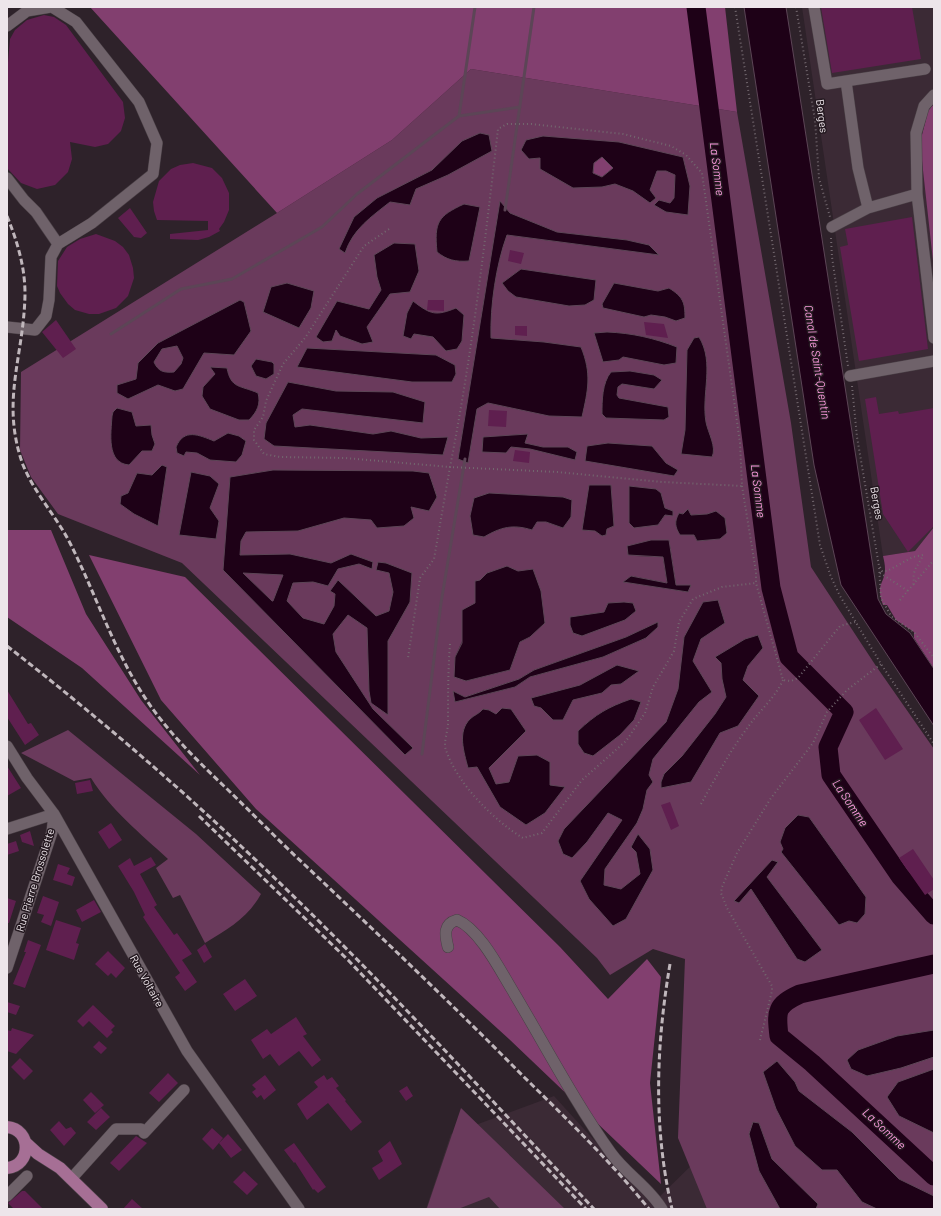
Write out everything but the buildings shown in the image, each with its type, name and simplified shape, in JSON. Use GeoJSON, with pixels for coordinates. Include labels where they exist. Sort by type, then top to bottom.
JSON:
{"type":"FeatureCollection","features":[{"type":"Feature","properties":{"kind":"main road"},"geometry":{"type":"LineString","coordinates":[[7,1116],[11,1128],[24,1138],[26,1143],[38,1154],[48,1159],[102,1209]]}},
{"type":"Feature","properties":{"kind":"main road"},"geometry":{"type":"LineString","coordinates":[[7,1168],[17,1165],[22,1160],[26,1152],[26,1143]]}},
{"type":"Feature","properties":{"kind":"main road"},"geometry":{"type":"LineString","coordinates":[[22,1160],[48,1159]]}},
{"type":"Feature","properties":{"kind":"street"},"geometry":{"type":"LineString","coordinates":[[7,26],[28,12],[52,7],[76,22],[117,72],[139,102],[157,143],[153,174],[92,223],[58,244],[50,257],[49,300],[46,316],[34,330],[7,327]]}},
{"type":"Feature","properties":{"kind":"street"},"geometry":{"type":"LineString","coordinates":[[814,7],[826,84],[925,69]]}},
{"type":"Feature","properties":{"kind":"street"},"geometry":{"type":"LineString","coordinates":[[846,81],[858,168],[868,208]]}},
{"type":"Feature","properties":{"kind":"street"},"geometry":{"type":"LineString","coordinates":[[934,94],[924,106],[916,133],[915,164],[917,194],[934,338]]}},
{"type":"Feature","properties":{"kind":"street"},"geometry":{"type":"LineString","coordinates":[[7,178],[24,200],[36,212],[58,244]]}},
{"type":"Feature","properties":{"kind":"street"},"geometry":{"type":"LineString","coordinates":[[832,227],[868,208],[917,194]]}},
{"type":"Feature","properties":{"kind":"street"},"geometry":{"type":"LineString","coordinates":[[850,376],[934,361]]}},
{"type":"Feature","properties":{"kind":"street","name":"Rue Voltaire"},"geometry":{"type":"LineString","coordinates":[[7,746],[27,778],[54,814],[187,1050],[299,1209]]}},
{"type":"Feature","properties":{"kind":"street"},"geometry":{"type":"LineString","coordinates":[[7,829],[54,814]]}},
{"type":"Feature","properties":{"kind":"street","name":"Rue Pierre Brossolette"},"geometry":{"type":"LineString","coordinates":[[7,968],[52,832],[54,814]]}},
{"type":"Feature","properties":{"kind":"street"},"geometry":{"type":"LineString","coordinates":[[448,947],[446,928],[451,922],[457,920],[464,923],[476,934],[523,1007],[565,1083],[612,1154],[624,1169],[650,1192],[662,1209]]}},
{"type":"Feature","properties":{"kind":"street"},"geometry":{"type":"LineString","coordinates":[[72,1180],[116,1129],[141,1129],[144,1133],[184,1090]]}},
{"type":"Feature","properties":{"kind":"street"},"geometry":{"type":"LineString","coordinates":[[7,1196],[27,1176]]}},
{"type":"Feature","properties":{"kind":"path"},"geometry":{"type":"LineString","coordinates":[[734,7],[817,534],[831,577],[855,622],[934,744]]}},
{"type":"Feature","properties":{"kind":"path","name":"Berges"},"geometry":{"type":"LineString","coordinates":[[796,7],[815,120],[819,178],[832,227],[830,241],[854,395],[857,437],[879,566],[881,598],[886,610],[896,620],[914,632],[934,658]]}},
{"type":"Feature","properties":{"kind":"path"},"geometry":{"type":"LineString","coordinates":[[408,658],[420,578],[434,560],[462,404],[474,322],[498,129],[511,124],[525,124],[622,134],[671,146],[686,155],[702,173],[740,443],[742,486],[756,572],[756,583],[783,680],[778,691],[756,715],[734,745],[701,804]]}},
{"type":"Feature","properties":{"kind":"path"},"geometry":{"type":"LineString","coordinates":[[389,229],[364,246],[304,338],[283,364],[266,401],[263,417],[254,430],[254,440],[264,454],[280,457],[345,458],[450,467],[557,472],[662,482],[742,486]]}},
{"type":"Feature","properties":{"kind":"path"},"geometry":{"type":"LineString","coordinates":[[879,566],[882,571],[887,571],[913,557],[923,556],[912,574],[914,585]]}},
{"type":"Feature","properties":{"kind":"path"},"geometry":{"type":"LineString","coordinates":[[900,600],[934,560]]}},
{"type":"Feature","properties":{"kind":"path"},"geometry":{"type":"LineString","coordinates":[[880,573],[908,591]]}},
{"type":"Feature","properties":{"kind":"path"},"geometry":{"type":"LineString","coordinates":[[450,644],[447,687],[448,724],[445,749],[462,780],[478,800],[506,828],[523,838],[542,833],[582,780],[626,741],[645,713],[654,687],[674,651],[679,622],[693,599],[722,587],[756,583]]}},
{"type":"Feature","properties":{"kind":"path"},"geometry":{"type":"LineString","coordinates":[[783,680],[791,681],[798,678],[840,626],[855,622]]}},
{"type":"Feature","properties":{"kind":"path"},"geometry":{"type":"LineString","coordinates":[[760,1040],[772,986],[726,908],[721,893],[722,887],[737,853],[771,798],[813,743],[827,712],[840,698],[881,664]]}},
{"type":"Feature","properties":{"kind":"shaded area"},"geometry":{"type":"Polygon","coordinates":[[[90,7],[725,7],[737,112],[471,69],[392,140],[277,213],[90,7]]]}},
{"type":"Feature","properties":{"kind":"shaded area"},"geometry":{"type":"Polygon","coordinates":[[[802,7],[934,7],[934,527],[915,551],[883,556],[802,7]]]}},
{"type":"Feature","properties":{"kind":"shaded area"},"geometry":{"type":"Polygon","coordinates":[[[471,69],[737,112],[791,423],[811,567],[876,666],[934,749],[934,1209],[707,1209],[678,1138],[685,959],[653,949],[610,975],[597,958],[182,563],[58,514],[31,477],[20,450],[21,372],[392,140],[471,69]],[[611,485],[583,530],[596,531],[602,536],[607,529],[614,526],[611,485]],[[629,486],[629,523],[658,525],[665,515],[661,493],[629,486]],[[489,493],[498,528],[520,526],[532,530],[537,522],[546,522],[563,528],[524,496],[489,493]],[[679,513],[681,535],[694,535],[697,541],[720,539],[707,514],[691,515],[679,513]],[[669,540],[635,556],[663,557],[667,583],[632,576],[624,582],[688,592],[691,585],[676,585],[669,540]],[[518,571],[487,573],[482,580],[469,624],[455,657],[466,681],[510,670],[520,642],[530,637],[518,571]],[[658,623],[626,637],[534,670],[519,679],[465,697],[454,692],[455,702],[515,687],[530,677],[603,657],[646,638],[658,623]]]}},
{"type":"Feature","properties":{"kind":"shaded area"},"geometry":{"type":"Polygon","coordinates":[[[934,104],[934,270],[920,143],[928,111],[934,104]]]}},
{"type":"Feature","properties":{"kind":"shaded area"},"geometry":{"type":"Polygon","coordinates":[[[602,157],[613,168],[602,177],[593,173],[594,163],[602,157]]]}},
{"type":"Feature","properties":{"kind":"shaded area"},"geometry":{"type":"Polygon","coordinates":[[[934,527],[934,669],[914,638],[914,632],[896,620],[887,605],[883,605],[880,588],[885,574],[883,556],[915,551],[934,527]]]}},
{"type":"Feature","properties":{"kind":"shaded area"},"geometry":{"type":"Polygon","coordinates":[[[7,530],[51,530],[86,614],[141,700],[200,775],[82,668],[7,617],[7,530]]]}},
{"type":"Feature","properties":{"kind":"shaded area"},"geometry":{"type":"Polygon","coordinates":[[[89,555],[185,577],[560,947],[608,999],[647,959],[661,977],[650,1083],[661,1184],[509,1039],[256,809],[161,700],[89,555]]]}},
{"type":"Feature","properties":{"kind":"shaded area"},"geometry":{"type":"Polygon","coordinates":[[[68,730],[196,834],[261,894],[256,903],[243,917],[205,943],[180,895],[173,898],[156,868],[168,859],[117,811],[91,778],[74,781],[21,753],[68,730]]]}},
{"type":"Feature","properties":{"kind":"shaded area"},"geometry":{"type":"Polygon","coordinates":[[[554,1096],[652,1204],[704,1153],[708,1209],[426,1209],[451,1134],[554,1096]]]}},
{"type":"Feature","properties":{"kind":"shaded area"},"geometry":{"type":"Polygon","coordinates":[[[461,1108],[565,1209],[500,1209],[489,1197],[458,1209],[427,1208],[461,1108]]]}},
{"type":"Feature","properties":{"kind":"water","name":"Canal de Saint-Quentin"},"geometry":{"type":"Polygon","coordinates":[[[744,7],[786,7],[878,599],[886,614],[910,633],[934,669],[934,726],[841,585],[814,465],[744,7]]]}},
{"type":"Feature","properties":{"kind":"water"},"geometry":{"type":"Polygon","coordinates":[[[480,133],[489,135],[492,151],[448,175],[416,189],[410,205],[390,202],[363,224],[348,245],[345,253],[339,249],[354,217],[377,198],[432,170],[462,141],[480,133]]]}},
{"type":"Feature","properties":{"kind":"water"},"geometry":{"type":"Polygon","coordinates":[[[543,136],[619,142],[683,157],[690,186],[688,215],[666,212],[654,205],[659,200],[670,203],[674,198],[675,175],[666,171],[657,171],[650,190],[656,198],[650,203],[633,191],[615,184],[602,187],[573,188],[540,169],[540,158],[529,159],[521,150],[526,140],[543,136]],[[602,157],[594,163],[593,173],[602,177],[613,168],[602,157]]]}},
{"type":"Feature","properties":{"kind":"water"},"geometry":{"type":"Polygon","coordinates":[[[500,201],[510,213],[557,232],[627,240],[649,245],[659,255],[507,235],[494,286],[491,338],[544,342],[581,347],[588,374],[586,398],[582,417],[549,416],[488,403],[477,409],[468,463],[458,459],[500,201]]]}},
{"type":"Feature","properties":{"kind":"water"},"geometry":{"type":"Polygon","coordinates":[[[464,204],[480,207],[469,261],[455,261],[444,257],[437,252],[437,227],[448,212],[464,204]]]}},
{"type":"Feature","properties":{"kind":"water"},"geometry":{"type":"Polygon","coordinates":[[[394,243],[415,244],[419,271],[410,292],[390,294],[367,327],[373,342],[362,344],[340,336],[336,330],[332,341],[323,342],[316,337],[337,301],[369,309],[381,290],[377,277],[374,255],[394,243]]]}},
{"type":"Feature","properties":{"kind":"water"},"geometry":{"type":"Polygon","coordinates":[[[521,269],[596,280],[594,300],[585,305],[569,306],[516,297],[508,291],[502,283],[521,269]]]}},
{"type":"Feature","properties":{"kind":"water"},"geometry":{"type":"Polygon","coordinates":[[[287,283],[314,291],[311,308],[299,328],[263,312],[271,287],[287,283]]]}},
{"type":"Feature","properties":{"kind":"water"},"geometry":{"type":"Polygon","coordinates":[[[614,283],[658,291],[669,288],[682,300],[684,304],[685,318],[676,321],[665,317],[651,315],[644,317],[603,308],[602,304],[614,283]]]}},
{"type":"Feature","properties":{"kind":"water"},"geometry":{"type":"Polygon","coordinates":[[[240,300],[244,302],[251,331],[234,355],[204,353],[183,389],[175,391],[158,385],[128,399],[117,393],[117,385],[136,379],[138,363],[158,343],[240,300]],[[177,346],[162,349],[154,362],[157,368],[161,371],[174,372],[181,364],[183,358],[177,346]]]}},
{"type":"Feature","properties":{"kind":"water"},"geometry":{"type":"Polygon","coordinates":[[[413,301],[424,309],[434,313],[456,308],[464,315],[462,341],[457,349],[446,351],[433,337],[414,334],[411,339],[403,336],[407,313],[413,301]]]}},
{"type":"Feature","properties":{"kind":"water"},"geometry":{"type":"Polygon","coordinates":[[[607,332],[643,336],[677,347],[676,363],[664,365],[623,357],[619,360],[603,362],[594,333],[607,332]]]}},
{"type":"Feature","properties":{"kind":"water"},"geometry":{"type":"Polygon","coordinates":[[[699,337],[704,347],[706,357],[707,379],[705,411],[706,422],[713,444],[712,457],[681,454],[685,430],[687,350],[694,338],[699,337]]]}},
{"type":"Feature","properties":{"kind":"water"},"geometry":{"type":"Polygon","coordinates":[[[307,348],[436,355],[455,365],[456,374],[452,382],[412,382],[297,367],[307,348]]]}},
{"type":"Feature","properties":{"kind":"water"},"geometry":{"type":"Polygon","coordinates":[[[256,359],[272,362],[274,364],[274,374],[266,379],[256,376],[251,366],[256,359]]]}},
{"type":"Feature","properties":{"kind":"water"},"geometry":{"type":"Polygon","coordinates":[[[210,367],[227,368],[231,380],[234,383],[258,393],[258,408],[249,420],[239,420],[210,409],[202,396],[203,387],[215,374],[210,367]]]}},
{"type":"Feature","properties":{"kind":"water"},"geometry":{"type":"Polygon","coordinates":[[[630,371],[654,375],[662,380],[654,389],[622,384],[618,387],[617,395],[619,398],[668,407],[669,417],[664,420],[606,418],[602,414],[603,392],[608,376],[611,372],[630,371]]]}},
{"type":"Feature","properties":{"kind":"water"},"geometry":{"type":"Polygon","coordinates":[[[288,382],[336,391],[393,392],[425,402],[423,423],[302,409],[293,415],[295,427],[310,425],[373,434],[391,431],[421,438],[448,437],[443,455],[274,446],[264,439],[266,423],[288,382]]]}},
{"type":"Feature","properties":{"kind":"water"},"geometry":{"type":"Polygon","coordinates":[[[117,408],[132,412],[136,426],[151,425],[155,444],[152,451],[142,451],[129,465],[116,459],[113,453],[111,438],[112,416],[113,412],[117,408]]]}},
{"type":"Feature","properties":{"kind":"water"},"geometry":{"type":"Polygon","coordinates":[[[228,433],[239,436],[246,441],[242,455],[236,462],[210,460],[197,453],[186,452],[184,456],[177,453],[176,447],[179,441],[188,435],[197,435],[214,441],[228,433]]]}},
{"type":"Feature","properties":{"kind":"water"},"geometry":{"type":"Polygon","coordinates":[[[528,434],[525,443],[543,447],[568,447],[577,452],[575,460],[530,449],[511,447],[506,453],[482,452],[483,437],[528,434]]]}},
{"type":"Feature","properties":{"kind":"water"},"geometry":{"type":"Polygon","coordinates":[[[608,443],[652,446],[666,463],[678,470],[674,476],[585,461],[587,446],[608,443]]]}},
{"type":"Feature","properties":{"kind":"water"},"geometry":{"type":"Polygon","coordinates":[[[162,465],[167,467],[158,526],[134,514],[120,504],[121,496],[128,493],[137,473],[152,475],[162,465]]]}},
{"type":"Feature","properties":{"kind":"water"},"geometry":{"type":"Polygon","coordinates":[[[273,470],[413,471],[429,473],[437,497],[429,511],[411,507],[414,518],[404,526],[377,528],[371,520],[344,518],[298,531],[246,532],[241,541],[240,555],[290,554],[331,563],[351,554],[373,562],[372,569],[359,564],[338,569],[328,586],[313,582],[293,583],[287,601],[303,618],[324,624],[334,606],[335,594],[330,591],[338,580],[376,616],[389,611],[393,592],[389,573],[376,570],[378,562],[386,563],[412,573],[410,602],[388,641],[388,715],[371,703],[369,691],[367,628],[348,615],[333,634],[336,652],[373,709],[413,748],[405,755],[223,570],[230,477],[273,470]],[[243,573],[272,601],[283,575],[243,573]]]}},
{"type":"Feature","properties":{"kind":"water"},"geometry":{"type":"Polygon","coordinates":[[[191,472],[210,476],[219,484],[210,508],[219,521],[216,539],[179,535],[191,472]]]}},
{"type":"Feature","properties":{"kind":"water"},"geometry":{"type":"Polygon","coordinates":[[[589,485],[611,485],[614,526],[607,529],[606,535],[602,536],[595,531],[582,530],[589,485]]]}},
{"type":"Feature","properties":{"kind":"water"},"geometry":{"type":"Polygon","coordinates":[[[629,486],[656,489],[661,493],[665,508],[673,511],[673,516],[665,515],[658,525],[634,528],[629,523],[629,486]]]}},
{"type":"Feature","properties":{"kind":"water"},"geometry":{"type":"Polygon","coordinates":[[[489,493],[563,497],[572,500],[571,517],[563,528],[546,522],[537,522],[532,530],[513,527],[496,531],[484,537],[473,535],[470,516],[474,498],[489,493]]]}},
{"type":"Feature","properties":{"kind":"water"},"geometry":{"type":"Polygon","coordinates":[[[688,509],[691,515],[707,514],[716,511],[725,518],[727,533],[720,539],[697,541],[694,535],[680,535],[676,527],[676,519],[679,513],[683,514],[688,509]]]}},
{"type":"Feature","properties":{"kind":"water"},"geometry":{"type":"Polygon","coordinates":[[[651,540],[669,540],[676,585],[691,585],[688,592],[623,582],[631,576],[667,583],[663,557],[628,555],[627,546],[651,540]]]}},
{"type":"Feature","properties":{"kind":"water"},"geometry":{"type":"Polygon","coordinates":[[[507,566],[518,571],[533,569],[541,591],[545,623],[530,637],[520,642],[510,670],[466,681],[454,677],[455,657],[462,643],[462,610],[475,603],[475,581],[480,580],[487,573],[507,566]]]}},
{"type":"Feature","properties":{"kind":"water"},"geometry":{"type":"Polygon","coordinates":[[[718,600],[725,623],[701,639],[693,661],[712,692],[699,702],[653,759],[649,775],[653,782],[647,790],[643,809],[637,823],[605,869],[604,885],[621,889],[640,874],[636,852],[631,847],[638,834],[650,849],[653,870],[626,919],[613,926],[589,899],[580,881],[622,820],[608,813],[587,842],[572,858],[563,854],[558,841],[564,829],[666,722],[678,689],[684,637],[703,602],[718,600]]]}},
{"type":"Feature","properties":{"kind":"water"},"geometry":{"type":"Polygon","coordinates":[[[608,603],[633,603],[636,611],[625,620],[582,636],[573,633],[570,625],[570,617],[604,612],[608,603]]]}},
{"type":"Feature","properties":{"kind":"water"},"geometry":{"type":"Polygon","coordinates":[[[658,622],[658,627],[646,638],[603,657],[530,677],[515,687],[455,702],[453,691],[465,697],[519,679],[534,670],[626,637],[658,622]]]}},
{"type":"Feature","properties":{"kind":"water"},"geometry":{"type":"Polygon","coordinates":[[[758,635],[763,648],[748,666],[743,680],[759,696],[738,726],[720,733],[691,782],[661,788],[661,782],[664,774],[682,756],[715,714],[726,697],[722,679],[721,663],[715,657],[745,639],[758,635]]]}},
{"type":"Feature","properties":{"kind":"water"},"geometry":{"type":"Polygon","coordinates":[[[617,665],[639,671],[621,684],[611,685],[602,693],[573,700],[563,720],[553,720],[541,708],[534,706],[531,698],[580,685],[617,665]]]}},
{"type":"Feature","properties":{"kind":"water"},"geometry":{"type":"Polygon","coordinates":[[[631,699],[641,702],[634,720],[620,735],[593,756],[584,753],[578,744],[578,731],[603,712],[631,699]]]}},
{"type":"Feature","properties":{"kind":"water"},"geometry":{"type":"Polygon","coordinates":[[[502,708],[511,709],[526,731],[489,768],[496,784],[509,782],[518,756],[537,755],[550,762],[550,785],[565,787],[545,813],[526,825],[500,807],[477,767],[468,768],[463,749],[464,730],[470,719],[483,709],[489,710],[496,714],[502,708]]]}},
{"type":"Feature","properties":{"kind":"water"},"geometry":{"type":"Polygon","coordinates":[[[798,815],[809,817],[866,897],[865,914],[857,923],[849,921],[839,925],[781,852],[783,849],[780,842],[785,828],[798,815]]]}},
{"type":"Feature","properties":{"kind":"water"},"geometry":{"type":"Polygon","coordinates":[[[772,860],[778,862],[767,877],[822,950],[805,962],[797,959],[751,889],[739,903],[734,901],[772,860]]]}},
{"type":"Feature","properties":{"kind":"water"},"geometry":{"type":"Polygon","coordinates":[[[934,1030],[934,1057],[901,1068],[867,1076],[851,1069],[847,1060],[858,1050],[897,1036],[934,1030]]]}},
{"type":"Feature","properties":{"kind":"water"},"geometry":{"type":"Polygon","coordinates":[[[777,1061],[795,1082],[799,1091],[852,1132],[899,1179],[934,1196],[934,1209],[877,1209],[862,1202],[837,1170],[822,1170],[795,1146],[776,1109],[763,1072],[777,1061]]]}},
{"type":"Feature","properties":{"kind":"water"},"geometry":{"type":"Polygon","coordinates":[[[934,1069],[934,1133],[899,1116],[887,1097],[898,1082],[934,1069]]]}},
{"type":"Feature","properties":{"kind":"water"},"geometry":{"type":"Polygon","coordinates":[[[753,1122],[759,1123],[772,1159],[818,1204],[816,1209],[780,1209],[759,1171],[749,1134],[753,1122]]]}},
{"type":"Feature","properties":{"kind":"waterway"},"geometry":{"type":"LineString","coordinates":[[459,116],[475,7]]}},
{"type":"Feature","properties":{"kind":"waterway"},"geometry":{"type":"LineString","coordinates":[[505,210],[534,7]]}},
{"type":"Feature","properties":{"kind":"waterway","name":"La Somme"},"geometry":{"type":"LineString","coordinates":[[696,7],[771,588],[789,657],[844,712],[828,747],[831,775],[900,876],[934,915]]}},
{"type":"Feature","properties":{"kind":"waterway"},"geometry":{"type":"LineString","coordinates":[[111,334],[181,289],[232,279],[322,227],[357,194],[459,116],[520,107]]}},
{"type":"Feature","properties":{"kind":"waterway"},"geometry":{"type":"LineString","coordinates":[[422,754],[441,603],[465,459]]}},
{"type":"Feature","properties":{"kind":"waterway","name":"La Somme"},"geometry":{"type":"LineString","coordinates":[[934,964],[800,994],[786,1002],[779,1010],[778,1015],[779,1036],[812,1063],[934,1176]]}},
{"type":"Feature","properties":{"kind":"railway"},"geometry":{"type":"LineString","coordinates":[[7,216],[20,254],[25,284],[24,317],[13,399],[13,420],[16,442],[28,476],[71,545],[122,658],[147,701],[169,730],[193,756],[444,998],[557,1110],[604,1158],[649,1209]]}},
{"type":"Feature","properties":{"kind":"railway"},"geometry":{"type":"LineString","coordinates":[[7,646],[98,719],[157,770],[289,892],[422,1026],[594,1209]]}},
{"type":"Feature","properties":{"kind":"railway"},"geometry":{"type":"LineString","coordinates":[[199,816],[348,960],[586,1209]]}},
{"type":"Feature","properties":{"kind":"railway"},"geometry":{"type":"LineString","coordinates":[[670,964],[665,995],[659,1056],[659,1117],[666,1178],[672,1209]]}}]}
